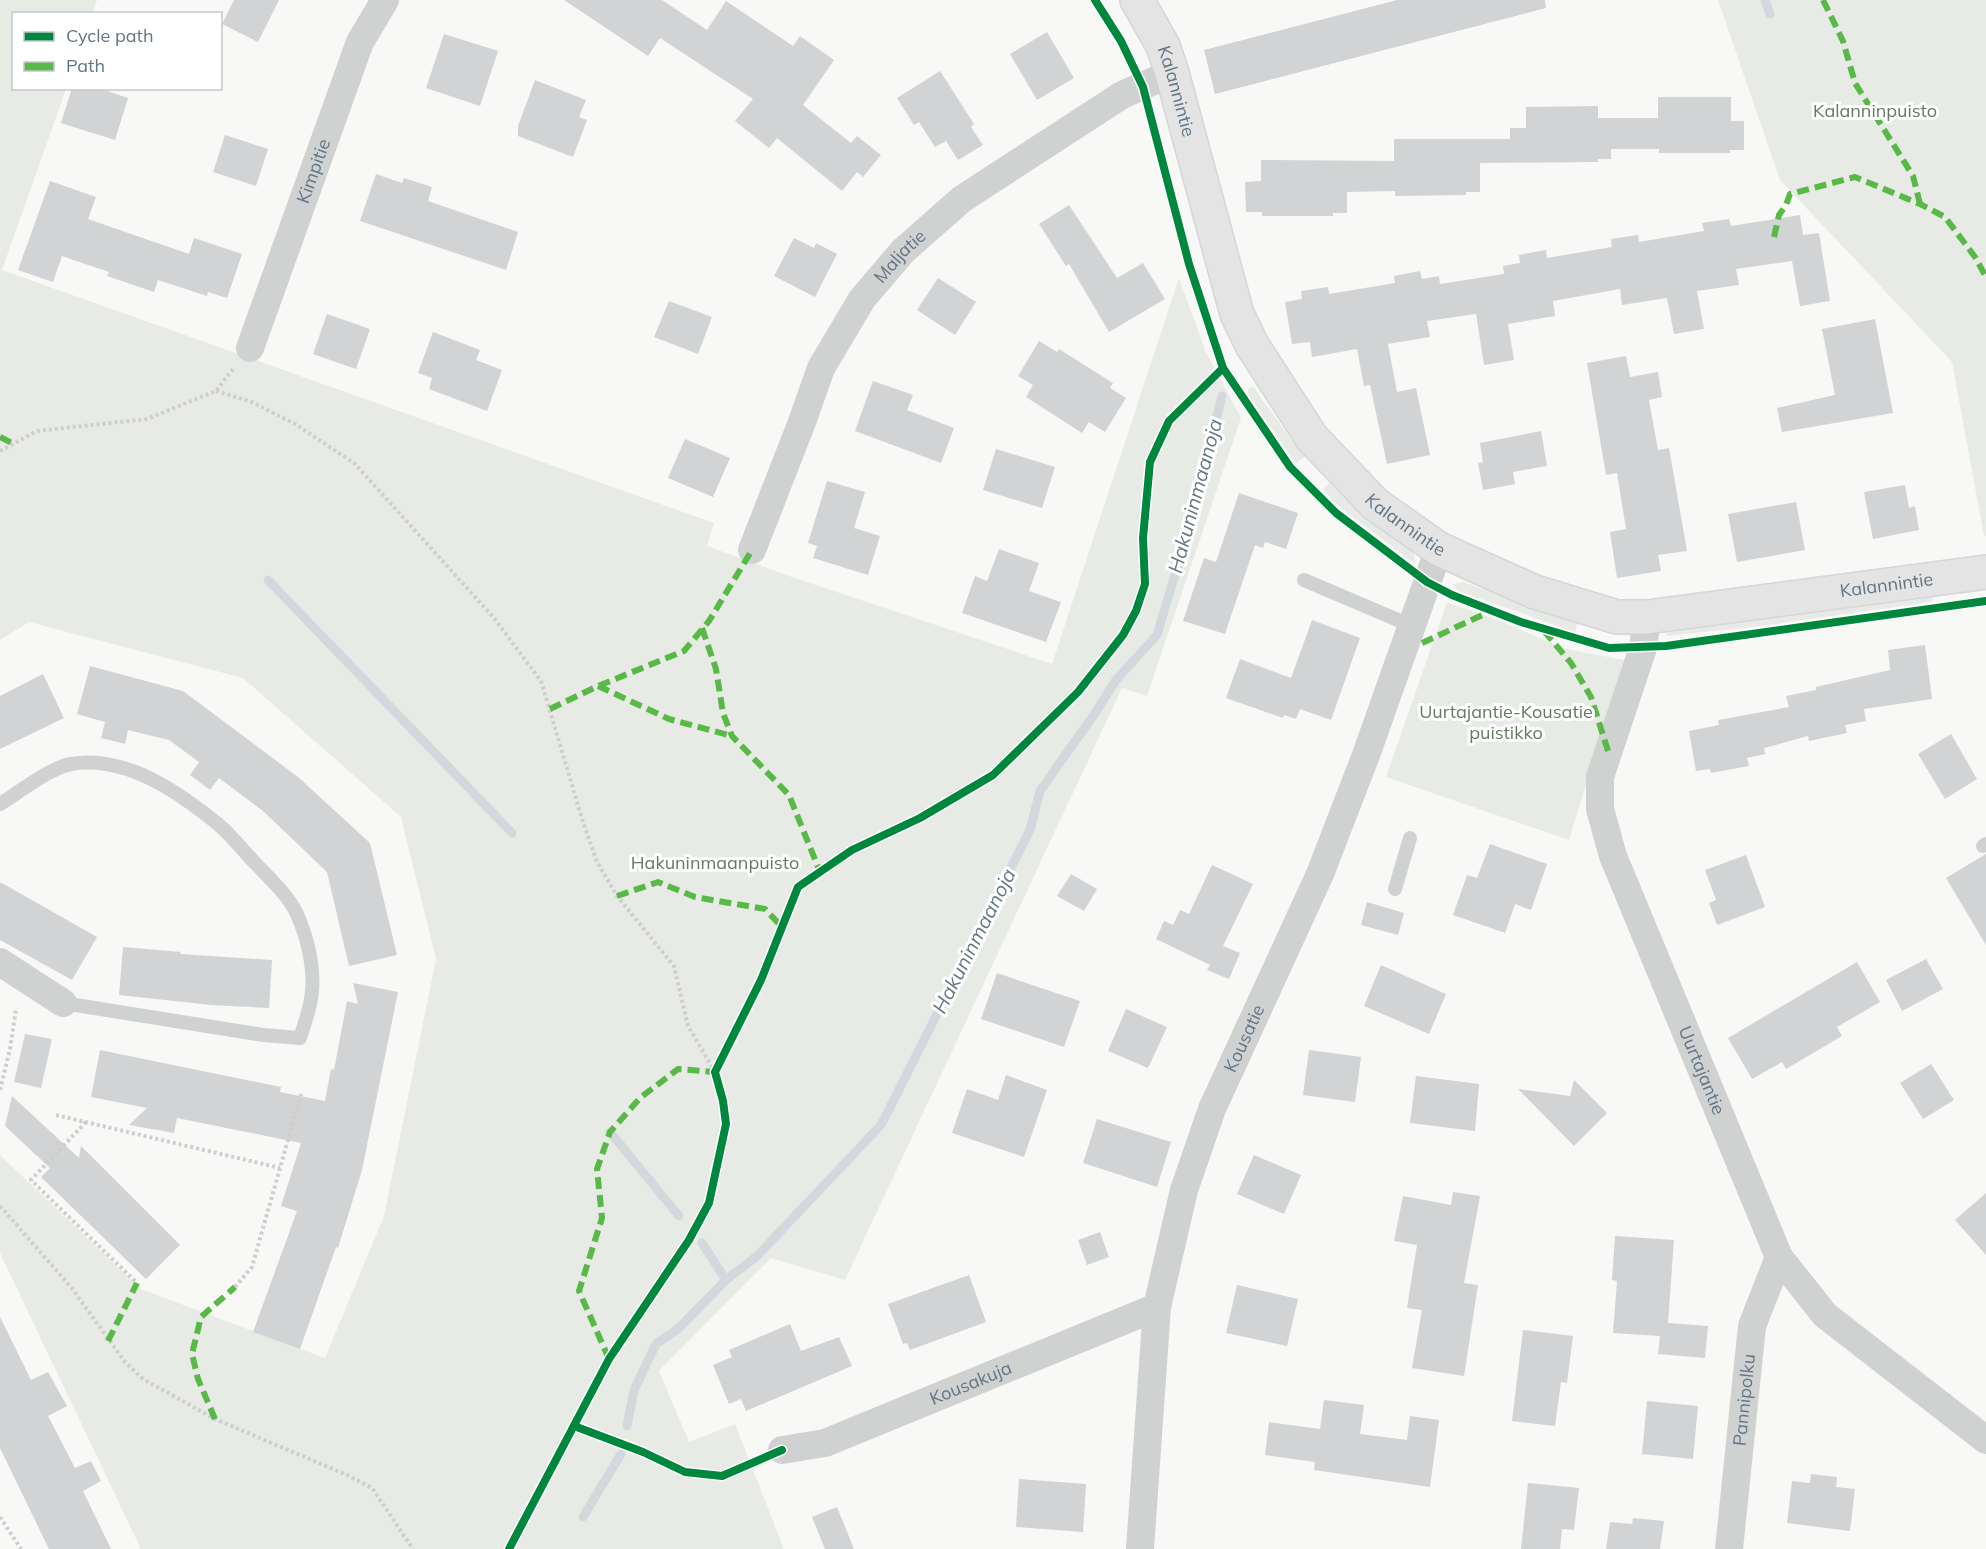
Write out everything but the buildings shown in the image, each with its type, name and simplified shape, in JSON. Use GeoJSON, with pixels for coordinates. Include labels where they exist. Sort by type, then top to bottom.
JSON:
{"type":"FeatureCollection","features":[{"type":"Feature","properties":{"kind":"street","name":"Kimpitie"},"geometry":{"type":"LineString","coordinates":[[250,348],[360,42],[385,0]]}},
{"type":"Feature","properties":{"kind":"street","name":"Kalannintie"},"geometry":{"type":"LineString","coordinates":[[1137,0],[1163,46],[1237,314],[1252,345],[1312,438],[1375,504],[1439,549],[1535,592],[1617,616],[1647,617],[1986,572]]}},
{"type":"Feature","properties":{"kind":"street","name":"Maljatie"},"geometry":{"type":"LineString","coordinates":[[752,550],[821,368],[862,299],[903,251],[962,199],[1122,95],[1172,73]]}},
{"type":"Feature","properties":{"kind":"street","name":"Kousatie"},"geometry":{"type":"LineString","coordinates":[[1140,1549],[1157,1307],[1184,1190],[1212,1109],[1320,874],[1366,755],[1439,549]]}},
{"type":"Feature","properties":{"kind":"street","name":"Uurtajantie"},"geometry":{"type":"LineString","coordinates":[[1647,617],[1643,648],[1600,777],[1600,809],[1613,856],[1779,1257],[1825,1315],[1986,1440]]}},
{"type":"Feature","properties":{"kind":"street"},"geometry":{"type":"LineString","coordinates":[[11,968],[63,1004]]}},
{"type":"Feature","properties":{"kind":"street","name":"Pannipolku"},"geometry":{"type":"LineString","coordinates":[[1729,1549],[1752,1326],[1779,1257]]}},
{"type":"Feature","properties":{"kind":"street","name":"Kousakuja"},"geometry":{"type":"LineString","coordinates":[[782,1450],[825,1443],[1157,1307]]}},
{"type":"Feature","properties":{"kind":"lane"},"geometry":{"type":"LineString","coordinates":[[1304,580],[1412,626]]}},
{"type":"Feature","properties":{"kind":"lane"},"geometry":{"type":"LineString","coordinates":[[0,804],[55,770],[70,764],[110,765],[145,777],[174,793],[220,826],[285,894],[297,914],[308,949],[313,977],[311,1000],[300,1038],[263,1035],[63,1004]]}},
{"type":"Feature","properties":{"kind":"lane"},"geometry":{"type":"LineString","coordinates":[[1395,889],[1410,838]]}},
{"type":"Feature","properties":{"kind":"path"},"geometry":{"type":"LineString","coordinates":[[0,452],[37,431],[147,418],[216,390],[263,407],[295,424],[354,463],[494,618],[541,681],[597,862],[617,896],[674,966],[688,1026],[718,1081]]}},
{"type":"Feature","properties":{"kind":"path"},"geometry":{"type":"LineString","coordinates":[[0,1090],[10,1049],[11,968]]}},
{"type":"Feature","properties":{"kind":"path"},"geometry":{"type":"LineString","coordinates":[[715,1072],[720,1061]]}},
{"type":"Feature","properties":{"kind":"path"},"geometry":{"type":"LineString","coordinates":[[235,1287],[252,1267],[301,1094]]}},
{"type":"Feature","properties":{"kind":"path"},"geometry":{"type":"LineString","coordinates":[[56,1115],[280,1168]]}},
{"type":"Feature","properties":{"kind":"path"},"geometry":{"type":"LineString","coordinates":[[87,1121],[31,1180],[137,1283]]}},
{"type":"Feature","properties":{"kind":"path"},"geometry":{"type":"LineString","coordinates":[[0,1206],[71,1287],[125,1362],[143,1379],[215,1419],[347,1475],[372,1488],[413,1549]]}},
{"type":"Feature","properties":{"kind":"path"},"geometry":{"type":"LineString","coordinates":[[0,1517],[21,1549]]}},
{"type":"Feature","properties":{"kind":"green space","name":"Hakuninmaanpuisto"},"geometry":{"type":"Polygon","coordinates":[[[0,0],[97,0],[93,12],[12,12],[12,90],[66,90],[2,270],[714,523],[707,546],[789,576],[1052,664],[1179,278],[1206,352],[1241,418],[1147,696],[1122,688],[845,1280],[771,1258],[659,1371],[689,1442],[735,1424],[784,1549],[141,1549],[0,1253],[0,1155],[141,1289],[325,1358],[384,1216],[436,959],[401,817],[243,678],[29,622],[0,640],[0,0]]]}},
{"type":"Feature","properties":{"kind":"green space","name":"Kalanninpuisto"},"geometry":{"type":"Polygon","coordinates":[[[1718,0],[1986,0],[1986,536],[1984,536],[1952,362],[1780,180],[1718,0]]]}},
{"type":"Feature","properties":{"kind":"green space"},"geometry":{"type":"Polygon","coordinates":[[[1252,387],[1305,456],[1296,464],[1248,394],[1248,389],[1252,387]]]}},
{"type":"Feature","properties":{"kind":"green space"},"geometry":{"type":"Polygon","coordinates":[[[1329,483],[1367,517],[1408,546],[1413,551],[1416,565],[1336,504],[1323,489],[1329,483]]]}},
{"type":"Feature","properties":{"kind":"green space"},"geometry":{"type":"Polygon","coordinates":[[[1463,582],[1578,622],[1575,632],[1458,591],[1455,584],[1463,582]]]}},
{"type":"Feature","properties":{"kind":"green space"},"geometry":{"type":"Polygon","coordinates":[[[1932,590],[1934,597],[1931,602],[1753,627],[1666,636],[1670,627],[1932,590]]]}},
{"type":"Feature","properties":{"kind":"green space","name":"Uurtajantie-Kousatie puistikko"},"geometry":{"type":"Polygon","coordinates":[[[1447,602],[1508,624],[1562,648],[1624,660],[1569,840],[1386,777],[1447,602]]]}},
{"type":"Feature","properties":{"kind":"waterway"},"geometry":{"type":"LineString","coordinates":[[1765,0],[1770,14]]}},
{"type":"Feature","properties":{"kind":"waterway","name":"Hakuninmaanoja"},"geometry":{"type":"LineString","coordinates":[[627,1426],[634,1390],[656,1344],[679,1328],[726,1280],[757,1256],[881,1125],[1030,830],[1040,791],[1116,680],[1157,635],[1190,524],[1222,396]]}},
{"type":"Feature","properties":{"kind":"waterway"},"geometry":{"type":"LineString","coordinates":[[268,580],[512,833]]}},
{"type":"Feature","properties":{"kind":"waterway"},"geometry":{"type":"LineString","coordinates":[[610,1132],[679,1216]]}},
{"type":"Feature","properties":{"kind":"waterway"},"geometry":{"type":"LineString","coordinates":[[702,1243],[726,1280]]}},
{"type":"Feature","properties":{"kind":"waterway","name":"Hakuninmaanoja"},"geometry":{"type":"LineString","coordinates":[[583,1517],[621,1454]]}},
{"type":"Feature","properties":{"kind":"marked path"},"geometry":{"type":"LineString","coordinates":[[1823,0],[1843,41],[1855,83],[1913,176],[1920,204]]}},
{"type":"Feature","properties":{"kind":"marked path"},"geometry":{"type":"LineString","coordinates":[[1774,237],[1779,215],[1790,194],[1855,177],[1945,217],[1975,257],[1986,277]]}},
{"type":"Feature","properties":{"kind":"marked path"},"geometry":{"type":"LineString","coordinates":[[0,437],[14,444]]}},
{"type":"Feature","properties":{"kind":"marked path"},"geometry":{"type":"LineString","coordinates":[[550,709],[598,686],[684,651],[709,621],[752,550]]}},
{"type":"Feature","properties":{"kind":"marked path"},"geometry":{"type":"LineString","coordinates":[[1422,643],[1493,610]]}},
{"type":"Feature","properties":{"kind":"marked path"},"geometry":{"type":"LineString","coordinates":[[702,628],[716,669],[723,713],[732,736],[789,795],[820,872]]}},
{"type":"Feature","properties":{"kind":"marked path"},"geometry":{"type":"LineString","coordinates":[[1544,631],[1571,663],[1591,697],[1608,751]]}},
{"type":"Feature","properties":{"kind":"marked path"},"geometry":{"type":"LineString","coordinates":[[598,686],[669,719],[732,736]]}},
{"type":"Feature","properties":{"kind":"marked path"},"geometry":{"type":"LineString","coordinates":[[617,896],[658,882],[695,897],[765,909],[782,927]]}},
{"type":"Feature","properties":{"kind":"marked path"},"geometry":{"type":"LineString","coordinates":[[609,1359],[579,1291],[602,1218],[597,1169],[610,1132],[640,1098],[678,1069],[715,1072]]}},
{"type":"Feature","properties":{"kind":"marked path"},"geometry":{"type":"LineString","coordinates":[[108,1341],[137,1283]]}},
{"type":"Feature","properties":{"kind":"marked path"},"geometry":{"type":"LineString","coordinates":[[215,1419],[198,1379],[192,1354],[201,1317],[235,1287]]}},
{"type":"Feature","properties":{"kind":"cycle path"},"geometry":{"type":"LineString","coordinates":[[1095,0],[1121,41],[1143,87],[1189,264],[1223,368],[1290,467],[1336,513],[1427,582],[1452,595],[1521,622],[1609,648],[1666,646],[1986,601]]}},
{"type":"Feature","properties":{"kind":"cycle path"},"geometry":{"type":"LineString","coordinates":[[509,1549],[609,1359],[689,1240],[709,1203],[726,1124],[723,1101],[715,1072],[761,980],[798,887],[852,850],[920,818],[993,775],[1078,692],[1123,635],[1136,611],[1145,584],[1143,538],[1150,462],[1169,421],[1223,368]]}},
{"type":"Feature","properties":{"kind":"cycle path"},"geometry":{"type":"LineString","coordinates":[[574,1426],[643,1452],[685,1472],[722,1476],[782,1450]]}}]}
